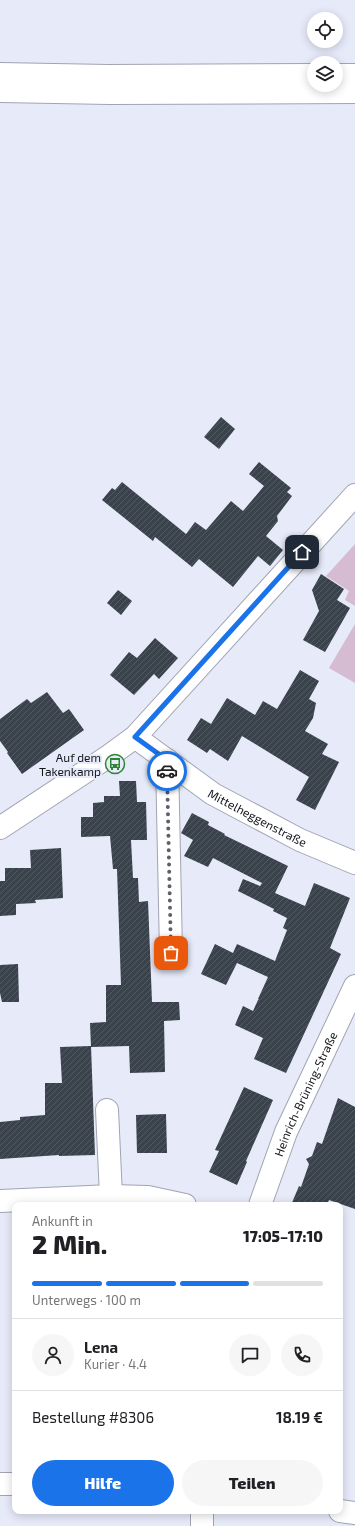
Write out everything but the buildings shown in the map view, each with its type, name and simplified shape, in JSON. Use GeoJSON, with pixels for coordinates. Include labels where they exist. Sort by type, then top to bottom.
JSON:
{"type":"FeatureCollection","features":[{"type":"Feature","properties":{"kind":"main road"},"geometry":{"type":"LineString","coordinates":[[0,74],[108,76],[307,75]]}},
{"type":"Feature","properties":{"kind":"main road"},"geometry":{"type":"LineString","coordinates":[[343,75],[355,75]]}},
{"type":"Feature","properties":{"kind":"main road"},"geometry":{"type":"LineString","coordinates":[[0,92],[355,92]]}},
{"type":"Feature","properties":{"kind":"main road"},"geometry":{"type":"LineString","coordinates":[[0,828],[109,756],[135,737],[355,495]]}},
{"type":"Feature","properties":{"kind":"main road","name":"Mittelheggenstraße"},"geometry":{"type":"LineString","coordinates":[[135,737],[213,794],[300,840],[355,863]]}},
{"type":"Feature","properties":{"kind":"main road"},"geometry":{"type":"LineString","coordinates":[[167,760],[171,953]]}},
{"type":"Feature","properties":{"kind":"main road","name":"Heinrich-Brüning-Straße"},"geometry":{"type":"LineString","coordinates":[[261,1202],[286,1132],[355,986]]}},
{"type":"Feature","properties":{"kind":"main road"},"geometry":{"type":"LineString","coordinates":[[107,1110],[111,1196]]}},
{"type":"Feature","properties":{"kind":"main road"},"geometry":{"type":"LineString","coordinates":[[0,1201],[111,1196],[148,1197],[171,1202]]}},
{"type":"Feature","properties":{"kind":"main road"},"geometry":{"type":"LineString","coordinates":[[0,1484],[12,1484]]}},
{"type":"Feature","properties":{"kind":"main road"},"geometry":{"type":"LineString","coordinates":[[343,1511],[355,1513]]}},
{"type":"Feature","properties":{"kind":"main road"},"geometry":{"type":"LineString","coordinates":[[202,1514],[202,1526]]}},
{"type":"Feature","properties":{"kind":"shaded area"},"geometry":{"type":"Polygon","coordinates":[[[355,544],[355,606],[345,600],[349,591],[326,576],[355,544]]]}},
{"type":"Feature","properties":{"kind":"shaded area"},"geometry":{"type":"Polygon","coordinates":[[[355,624],[355,683],[329,668],[355,624]]]}},
{"type":"Feature","properties":{"kind":"way so far"},"geometry":{"type":"LineString","coordinates":[[167,771],[171,953]]}},
{"type":"Feature","properties":{"kind":"place","name":"Auf dem Takenkamp"},"geometry":{"type":"Point","coordinates":[115,764]}},
{"type":"Feature","properties":{"kind":"route"},"geometry":{"type":"LineString","coordinates":[[167,771],[167,760],[135,737],[302,552]]}}]}
